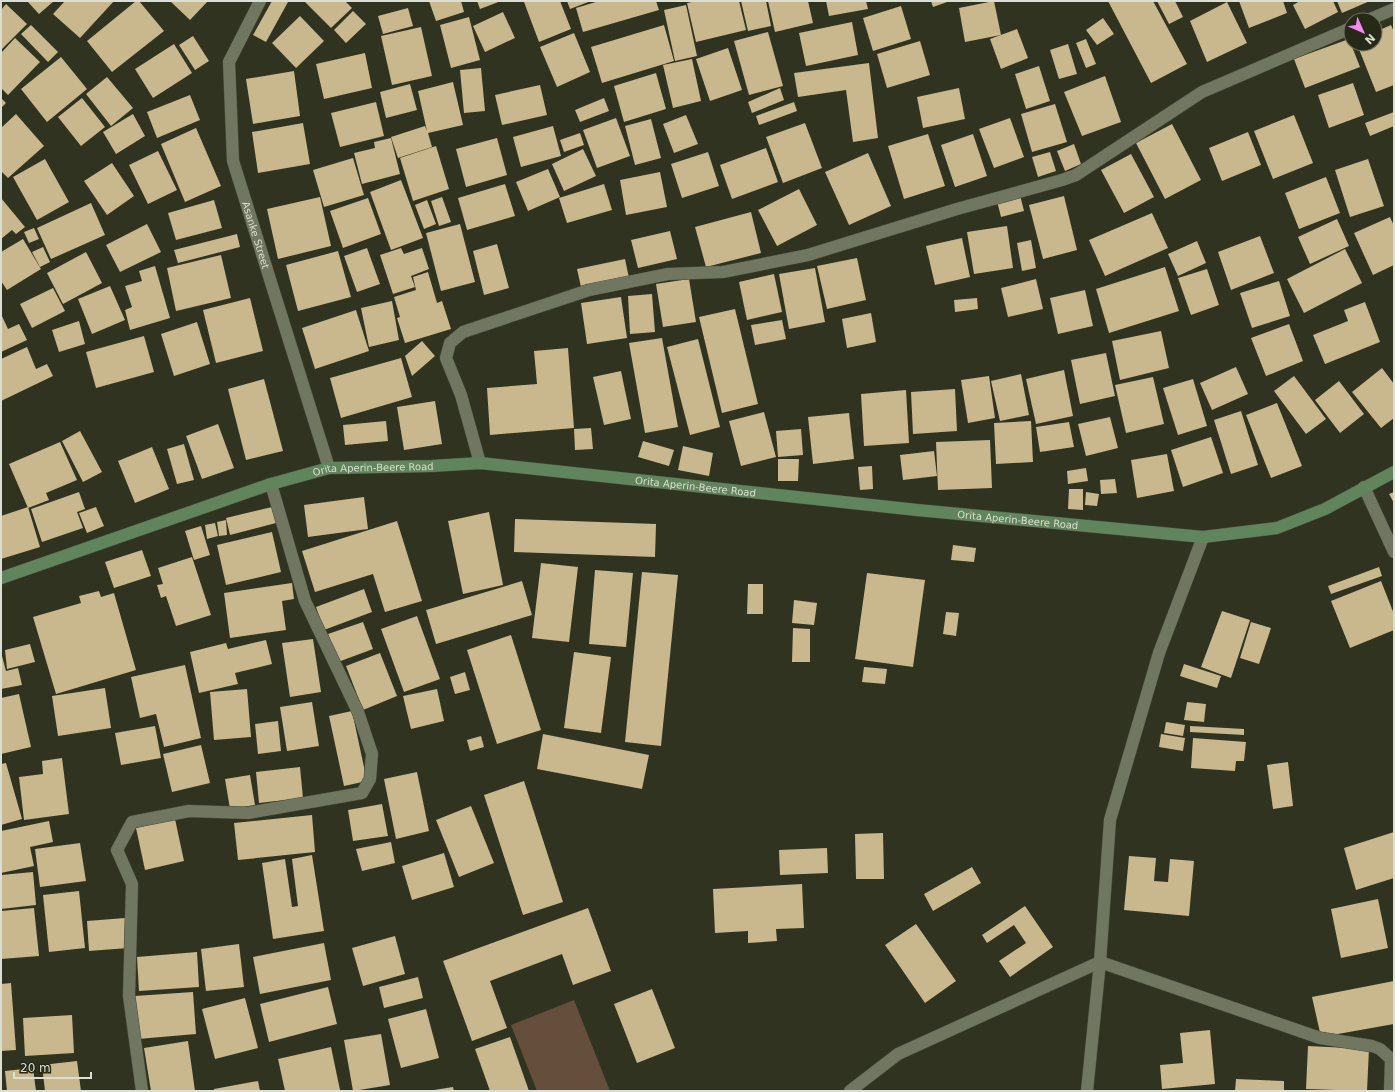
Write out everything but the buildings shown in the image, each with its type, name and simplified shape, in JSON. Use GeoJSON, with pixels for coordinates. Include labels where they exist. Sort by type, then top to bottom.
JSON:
{"type":"FeatureCollection","features":[{"type":"Feature","properties":{"kind":"main road","name":"Orita Aperin-Beere Road"},"geometry":{"type":"LineString","coordinates":[[1,578],[271,484],[330,468],[432,466],[480,463],[909,509],[1203,537],[1277,528],[1325,509],[1394,472]]}},
{"type":"Feature","properties":{"kind":"street","name":"Asanke Street"},"geometry":{"type":"LineString","coordinates":[[260,1],[230,62],[234,161],[330,468]]}},
{"type":"Feature","properties":{"kind":"street"},"geometry":{"type":"LineString","coordinates":[[1383,14],[1394,9]]}},
{"type":"Feature","properties":{"kind":"street"},"geometry":{"type":"LineString","coordinates":[[480,463],[461,394],[446,358],[450,343],[463,332],[589,290],[668,274],[723,272],[808,255],[958,209],[1062,180],[1076,175],[1202,92],[1343,31]]}},
{"type":"Feature","properties":{"kind":"street"},"geometry":{"type":"LineString","coordinates":[[142,1091],[128,996],[132,884],[117,850],[132,822],[189,811],[248,813],[362,793],[370,779],[372,754],[358,712],[305,602],[271,484]]}},
{"type":"Feature","properties":{"kind":"street"},"geometry":{"type":"LineString","coordinates":[[1364,487],[1394,552]]}},
{"type":"Feature","properties":{"kind":"street"},"geometry":{"type":"LineString","coordinates":[[1087,1091],[1100,962],[1110,820],[1159,653],[1203,537]]}},
{"type":"Feature","properties":{"kind":"street"},"geometry":{"type":"LineString","coordinates":[[850,1091],[898,1054],[1100,962],[1320,1038],[1380,1049],[1391,1059],[1390,1091]]}},
{"type":"Feature","properties":{"kind":"shaded area"},"geometry":{"type":"Polygon","coordinates":[[[574,1000],[610,1091],[537,1091],[511,1025],[574,1000]]]}}]}
